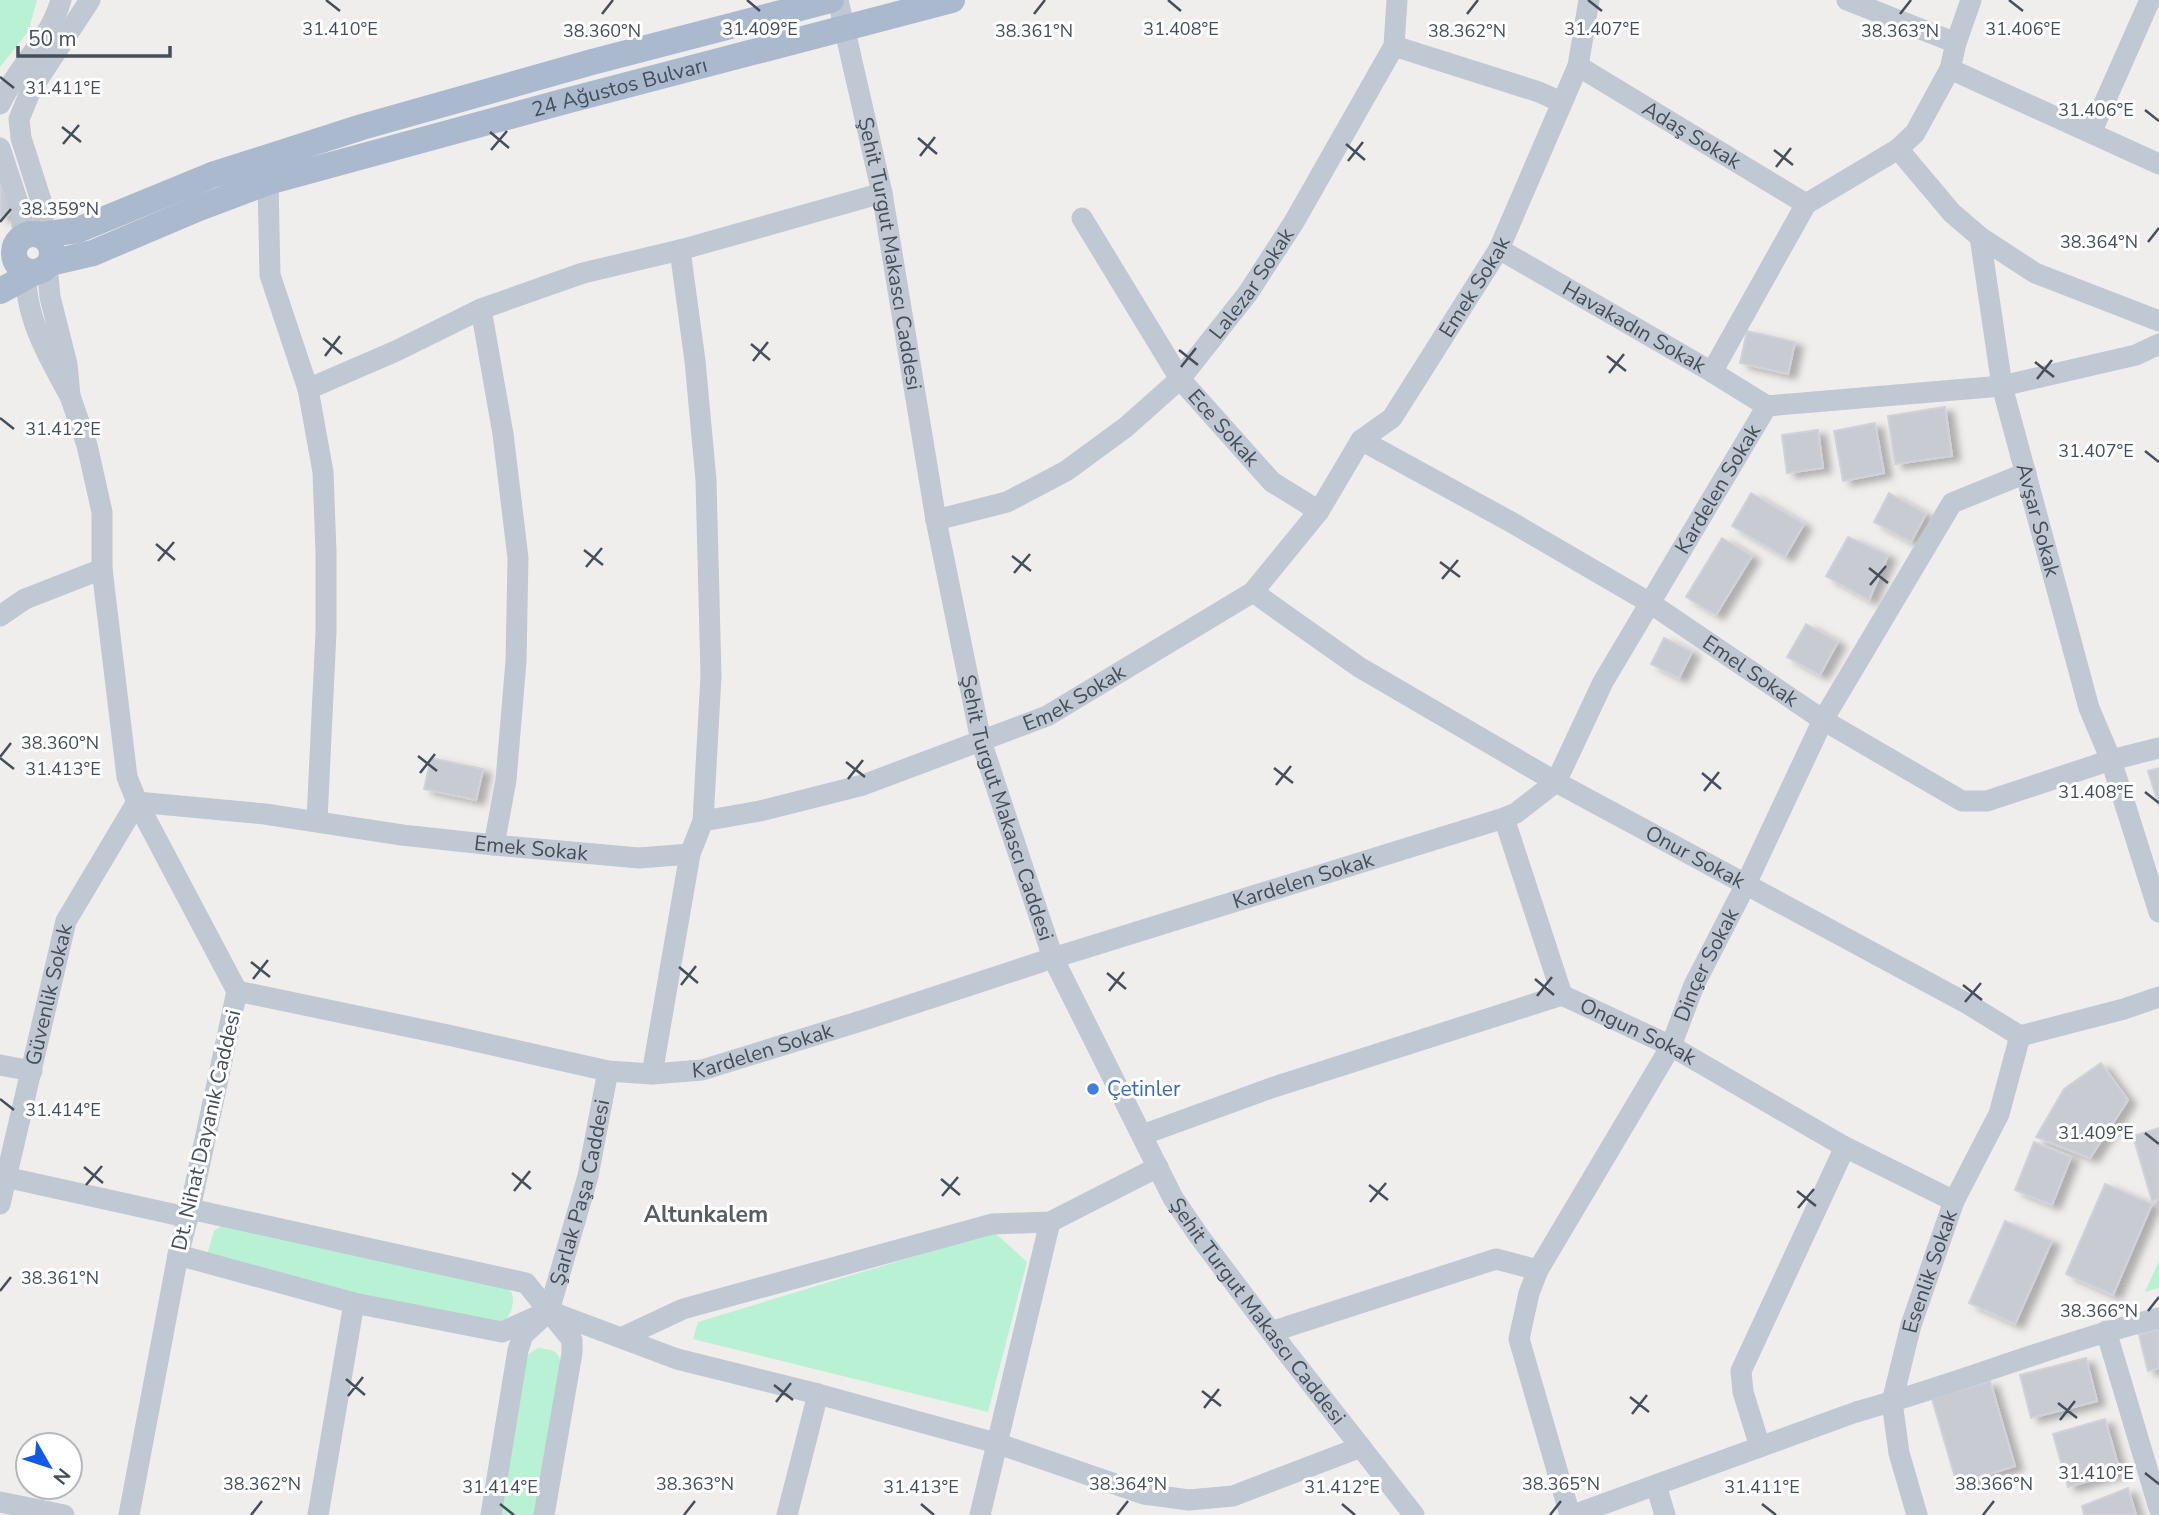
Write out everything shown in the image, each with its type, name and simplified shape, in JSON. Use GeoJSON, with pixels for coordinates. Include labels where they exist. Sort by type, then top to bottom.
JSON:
{"type":"FeatureCollection","features":[{"type":"Feature","properties":{"kind":"main road","name":"24 Ağustos Bulvarı"},"geometry":{"type":"LineString","coordinates":[[0,291],[29,258],[78,230],[212,175],[362,127],[592,62],[831,0]]}},
{"type":"Feature","properties":{"kind":"main road","name":"24 Ağustos Bulvarı"},"geometry":{"type":"LineString","coordinates":[[29,258],[93,253],[198,208],[268,182],[952,0]]}},
{"type":"Feature","properties":{"kind":"street"},"geometry":{"type":"LineString","coordinates":[[0,104],[17,75],[47,35],[61,0]]}},
{"type":"Feature","properties":{"kind":"street"},"geometry":{"type":"LineString","coordinates":[[29,258],[44,210],[21,138],[19,119],[32,90],[90,0]]}},
{"type":"Feature","properties":{"kind":"street","name":"Şehit Turgut Makascı Caddesi"},"geometry":{"type":"LineString","coordinates":[[838,0],[882,193],[936,520],[981,740],[1053,958],[1174,1198],[1271,1332],[1414,1515]]}},
{"type":"Feature","properties":{"kind":"street","name":"Lalezar Sokak"},"geometry":{"type":"LineString","coordinates":[[936,520],[1007,502],[1066,471],[1126,427],[1180,379],[1248,293],[1288,232],[1394,46],[1397,0]]}},
{"type":"Feature","properties":{"kind":"street","name":"Emek Sokak"},"geometry":{"type":"LineString","coordinates":[[702,821],[760,811],[863,785],[1047,716],[1253,592],[1319,511],[1361,440],[1392,418],[1499,249],[1578,66],[1589,0]]}},
{"type":"Feature","properties":{"kind":"street"},"geometry":{"type":"LineString","coordinates":[[1847,0],[1955,43]]}},
{"type":"Feature","properties":{"kind":"street"},"geometry":{"type":"LineString","coordinates":[[1712,372],[1806,204],[1898,149],[1915,133],[1950,69],[1955,43],[1971,0]]}},
{"type":"Feature","properties":{"kind":"street"},"geometry":{"type":"LineString","coordinates":[[2091,133],[2150,0]]}},
{"type":"Feature","properties":{"kind":"street"},"geometry":{"type":"LineString","coordinates":[[1394,46],[1539,92],[1561,102]]}},
{"type":"Feature","properties":{"kind":"street","name":"Adaş Sokak"},"geometry":{"type":"LineString","coordinates":[[1578,66],[1806,204]]}},
{"type":"Feature","properties":{"kind":"street"},"geometry":{"type":"LineString","coordinates":[[1950,69],[2159,164]]}},
{"type":"Feature","properties":{"kind":"street"},"geometry":{"type":"LineString","coordinates":[[0,148],[21,212],[29,258]]}},
{"type":"Feature","properties":{"kind":"street"},"geometry":{"type":"LineString","coordinates":[[1898,149],[1952,213],[1980,237],[2035,273],[2159,321]]}},
{"type":"Feature","properties":{"kind":"street"},"geometry":{"type":"LineString","coordinates":[[268,182],[270,275],[308,389],[323,472],[327,552],[326,645],[317,820]]}},
{"type":"Feature","properties":{"kind":"street"},"geometry":{"type":"LineString","coordinates":[[308,389],[396,351],[481,309],[583,273],[680,250],[882,193]]}},
{"type":"Feature","properties":{"kind":"street","name":"Ece Sokak"},"geometry":{"type":"LineString","coordinates":[[1082,218],[1180,379],[1272,482],[1319,511]]}},
{"type":"Feature","properties":{"kind":"street","name":"Avşar Sokak"},"geometry":{"type":"LineString","coordinates":[[1980,237],[2002,386],[2025,473],[2089,708],[2111,760],[2159,912]]}},
{"type":"Feature","properties":{"kind":"street","name":"Havakadın Sokak"},"geometry":{"type":"LineString","coordinates":[[1499,249],[1767,406]]}},
{"type":"Feature","properties":{"kind":"street"},"geometry":{"type":"LineString","coordinates":[[652,1074],[690,854],[702,821],[711,676],[706,493],[695,361],[680,250]]}},
{"type":"Feature","properties":{"kind":"street","name":"Dt. Nihat Dayanık Caddesi"},"geometry":{"type":"LineString","coordinates":[[29,258],[50,297],[67,364],[70,396],[87,445],[102,512],[102,569],[127,777],[237,991],[178,1255],[129,1515]]}},
{"type":"Feature","properties":{"kind":"street"},"geometry":{"type":"LineString","coordinates":[[481,309],[503,434],[518,558],[516,661],[506,780],[494,845]]}},
{"type":"Feature","properties":{"kind":"street","name":"Kardelen Sokak"},"geometry":{"type":"LineString","coordinates":[[237,991],[608,1072],[652,1074],[702,1070],[1504,818],[1516,813],[1556,782],[1602,682],[1767,406],[2002,386],[2136,355],[2159,344]]}},
{"type":"Feature","properties":{"kind":"street","name":"Emel Sokak"},"geometry":{"type":"LineString","coordinates":[[1361,440],[1511,522],[1650,603],[1823,720],[1962,801],[1987,801],[2111,760],[2159,748]]}},
{"type":"Feature","properties":{"kind":"street","name":"Dinçer Sokak"},"geometry":{"type":"LineString","coordinates":[[1572,1515],[1519,1339],[1529,1293],[1538,1270],[1671,1046],[1694,985],[1745,886],[1823,720],[1952,503],[2025,473]]}},
{"type":"Feature","properties":{"kind":"street"},"geometry":{"type":"LineString","coordinates":[[0,616],[25,599],[102,569]]}},
{"type":"Feature","properties":{"kind":"street","name":"Onur Sokak"},"geometry":{"type":"LineString","coordinates":[[1253,592],[1359,667],[1556,782],[1968,1004],[2020,1036]]}},
{"type":"Feature","properties":{"kind":"street","name":"Emek Sokak"},"geometry":{"type":"LineString","coordinates":[[138,802],[317,820],[402,835],[494,845],[639,858],[690,854]]}},
{"type":"Feature","properties":{"kind":"street","name":"Güvenlik Sokak"},"geometry":{"type":"LineString","coordinates":[[0,1204],[66,921],[138,802]]}},
{"type":"Feature","properties":{"kind":"street"},"geometry":{"type":"LineString","coordinates":[[1504,818],[1562,995]]}},
{"type":"Feature","properties":{"kind":"street","name":"Ongun Sokak"},"geometry":{"type":"LineString","coordinates":[[1142,1135],[1271,1088],[1562,995],[1671,1046],[1845,1147],[1954,1201]]}},
{"type":"Feature","properties":{"kind":"street"},"geometry":{"type":"LineString","coordinates":[[2020,1036],[2159,997]]}},
{"type":"Feature","properties":{"kind":"street","name":"Esenlik Sokak"},"geometry":{"type":"LineString","coordinates":[[1917,1515],[1899,1453],[1892,1402],[1912,1325],[1954,1201],[1999,1114],[2020,1036]]}},
{"type":"Feature","properties":{"kind":"street"},"geometry":{"type":"LineString","coordinates":[[0,1066],[32,1071]]}},
{"type":"Feature","properties":{"kind":"street","name":"Şarlak Paşa Caddesi"},"geometry":{"type":"LineString","coordinates":[[491,1515],[518,1350],[523,1335],[549,1311],[588,1176],[608,1072]]}},
{"type":"Feature","properties":{"kind":"street"},"geometry":{"type":"LineString","coordinates":[[1760,1447],[1743,1392],[1741,1371],[1845,1147]]}},
{"type":"Feature","properties":{"kind":"street"},"geometry":{"type":"LineString","coordinates":[[621,1338],[683,1309],[992,1224],[1050,1222],[1158,1167]]}},
{"type":"Feature","properties":{"kind":"street"},"geometry":{"type":"LineString","coordinates":[[5,1177],[526,1283],[549,1311],[677,1359],[996,1443],[1144,1494],[1189,1500],[1233,1496],[1361,1447]]}},
{"type":"Feature","properties":{"kind":"street"},"geometry":{"type":"LineString","coordinates":[[979,1515],[1050,1222]]}},
{"type":"Feature","properties":{"kind":"street"},"geometry":{"type":"LineString","coordinates":[[178,1255],[354,1303],[502,1332],[549,1311]]}},
{"type":"Feature","properties":{"kind":"street"},"geometry":{"type":"LineString","coordinates":[[1271,1332],[1496,1259],[1538,1270]]}},
{"type":"Feature","properties":{"kind":"street"},"geometry":{"type":"LineString","coordinates":[[318,1515],[354,1303]]}},
{"type":"Feature","properties":{"kind":"street","name":"Şarlak Paşa Caddesi"},"geometry":{"type":"LineString","coordinates":[[544,1515],[572,1353],[572,1340],[549,1311]]}},
{"type":"Feature","properties":{"kind":"street"},"geometry":{"type":"LineString","coordinates":[[1572,1515],[1856,1412],[2106,1331],[2159,1318]]}},
{"type":"Feature","properties":{"kind":"street"},"geometry":{"type":"LineString","coordinates":[[2106,1331],[2159,1508]]}},
{"type":"Feature","properties":{"kind":"street"},"geometry":{"type":"LineString","coordinates":[[787,1515],[818,1394]]}},
{"type":"Feature","properties":{"kind":"street"},"geometry":{"type":"LineString","coordinates":[[1656,1485],[1665,1515]]}},
{"type":"Feature","properties":{"kind":"street"},"geometry":{"type":"LineString","coordinates":[[0,1502],[64,1515]]}},
{"type":"Feature","properties":{"kind":"green space"},"geometry":{"type":"Polygon","coordinates":[[[0,0],[37,0],[28,32],[0,67],[0,0]]]}},
{"type":"Feature","properties":{"kind":"green space"},"geometry":{"type":"Polygon","coordinates":[[[223,1225],[508,1289],[512,1293],[512,1307],[509,1315],[499,1325],[215,1263],[207,1255],[214,1231],[223,1225]]]}},
{"type":"Feature","properties":{"kind":"green space"},"geometry":{"type":"Polygon","coordinates":[[[994,1232],[1027,1262],[988,1412],[693,1339],[698,1322],[994,1232]]]}},
{"type":"Feature","properties":{"kind":"green space"},"geometry":{"type":"Polygon","coordinates":[[[2159,1261],[2159,1288],[2145,1292],[2159,1261]]]}},
{"type":"Feature","properties":{"kind":"green space"},"geometry":{"type":"Polygon","coordinates":[[[538,1348],[556,1353],[561,1364],[535,1515],[500,1515],[527,1355],[538,1348]]]}},
{"type":"Feature","properties":{"kind":"building"},"geometry":{"type":"Polygon","coordinates":[[[0,182],[12,213],[0,218],[0,182]]]}},
{"type":"Feature","properties":{"kind":"building"},"geometry":{"type":"Polygon","coordinates":[[[1747,331],[1795,342],[1788,374],[1740,363],[1747,331]]]}},
{"type":"Feature","properties":{"kind":"building"},"geometry":{"type":"Polygon","coordinates":[[[1945,407],[1952,456],[1895,464],[1888,416],[1945,407]]]}},
{"type":"Feature","properties":{"kind":"building"},"geometry":{"type":"Polygon","coordinates":[[[1875,423],[1884,473],[1843,481],[1834,431],[1875,423]]]}},
{"type":"Feature","properties":{"kind":"building"},"geometry":{"type":"Polygon","coordinates":[[[1818,430],[1823,468],[1787,473],[1782,435],[1818,430]]]}},
{"type":"Feature","properties":{"kind":"building"},"geometry":{"type":"Polygon","coordinates":[[[1751,493],[1804,524],[1785,557],[1732,526],[1751,493]]]}},
{"type":"Feature","properties":{"kind":"building"},"geometry":{"type":"Polygon","coordinates":[[[1889,493],[1926,514],[1911,542],[1874,522],[1889,493]]]}},
{"type":"Feature","properties":{"kind":"building"},"geometry":{"type":"Polygon","coordinates":[[[1848,537],[1888,555],[1869,600],[1826,576],[1848,537]]]}},
{"type":"Feature","properties":{"kind":"building"},"geometry":{"type":"Polygon","coordinates":[[[1722,538],[1752,556],[1716,615],[1686,597],[1722,538]]]}},
{"type":"Feature","properties":{"kind":"building"},"geometry":{"type":"Polygon","coordinates":[[[1806,624],[1838,642],[1820,675],[1787,657],[1806,624]]]}},
{"type":"Feature","properties":{"kind":"building"},"geometry":{"type":"Polygon","coordinates":[[[1664,638],[1692,652],[1679,678],[1651,664],[1664,638]]]}},
{"type":"Feature","properties":{"kind":"building"},"geometry":{"type":"Polygon","coordinates":[[[431,758],[483,769],[476,800],[424,789],[431,758]]]}},
{"type":"Feature","properties":{"kind":"building"},"geometry":{"type":"Polygon","coordinates":[[[2159,768],[2159,806],[2148,771],[2159,768]]]}},
{"type":"Feature","properties":{"kind":"building"},"geometry":{"type":"Polygon","coordinates":[[[2101,1063],[2128,1100],[2090,1158],[2036,1137],[2064,1089],[2101,1063]]]}},
{"type":"Feature","properties":{"kind":"building"},"geometry":{"type":"Polygon","coordinates":[[[2159,1128],[2159,1199],[2152,1201],[2133,1136],[2159,1128]]]}},
{"type":"Feature","properties":{"kind":"building"},"geometry":{"type":"Polygon","coordinates":[[[2034,1142],[2071,1157],[2052,1205],[2015,1190],[2034,1142]]]}},
{"type":"Feature","properties":{"kind":"building"},"geometry":{"type":"Polygon","coordinates":[[[2105,1184],[2152,1204],[2113,1295],[2066,1274],[2105,1184]]]}},
{"type":"Feature","properties":{"kind":"building"},"geometry":{"type":"Polygon","coordinates":[[[2005,1221],[2052,1241],[2015,1324],[1969,1303],[2005,1221]]]}},
{"type":"Feature","properties":{"kind":"building"},"geometry":{"type":"Polygon","coordinates":[[[2159,1329],[2159,1368],[2148,1371],[2139,1335],[2159,1329]]]}},
{"type":"Feature","properties":{"kind":"building"},"geometry":{"type":"Polygon","coordinates":[[[2086,1358],[2097,1401],[2031,1418],[2020,1375],[2086,1358]]]}},
{"type":"Feature","properties":{"kind":"building"},"geometry":{"type":"Polygon","coordinates":[[[1990,1381],[2015,1466],[1957,1484],[1932,1399],[1990,1381]]]}},
{"type":"Feature","properties":{"kind":"building"},"geometry":{"type":"Polygon","coordinates":[[[2105,1419],[2120,1472],[2068,1487],[2053,1434],[2105,1419]]]}},
{"type":"Feature","properties":{"kind":"building"},"geometry":{"type":"Polygon","coordinates":[[[2128,1488],[2136,1515],[2084,1515],[2082,1506],[2128,1488]]]}},
{"type":"Feature","properties":{"kind":"place","name":"Çetinler"},"geometry":{"type":"Point","coordinates":[1093,1089]}},
{"type":"Feature","properties":{"kind":"district","name":"Altunkalem"},"geometry":{"type":"Point","coordinates":[706,1214]}}]}
